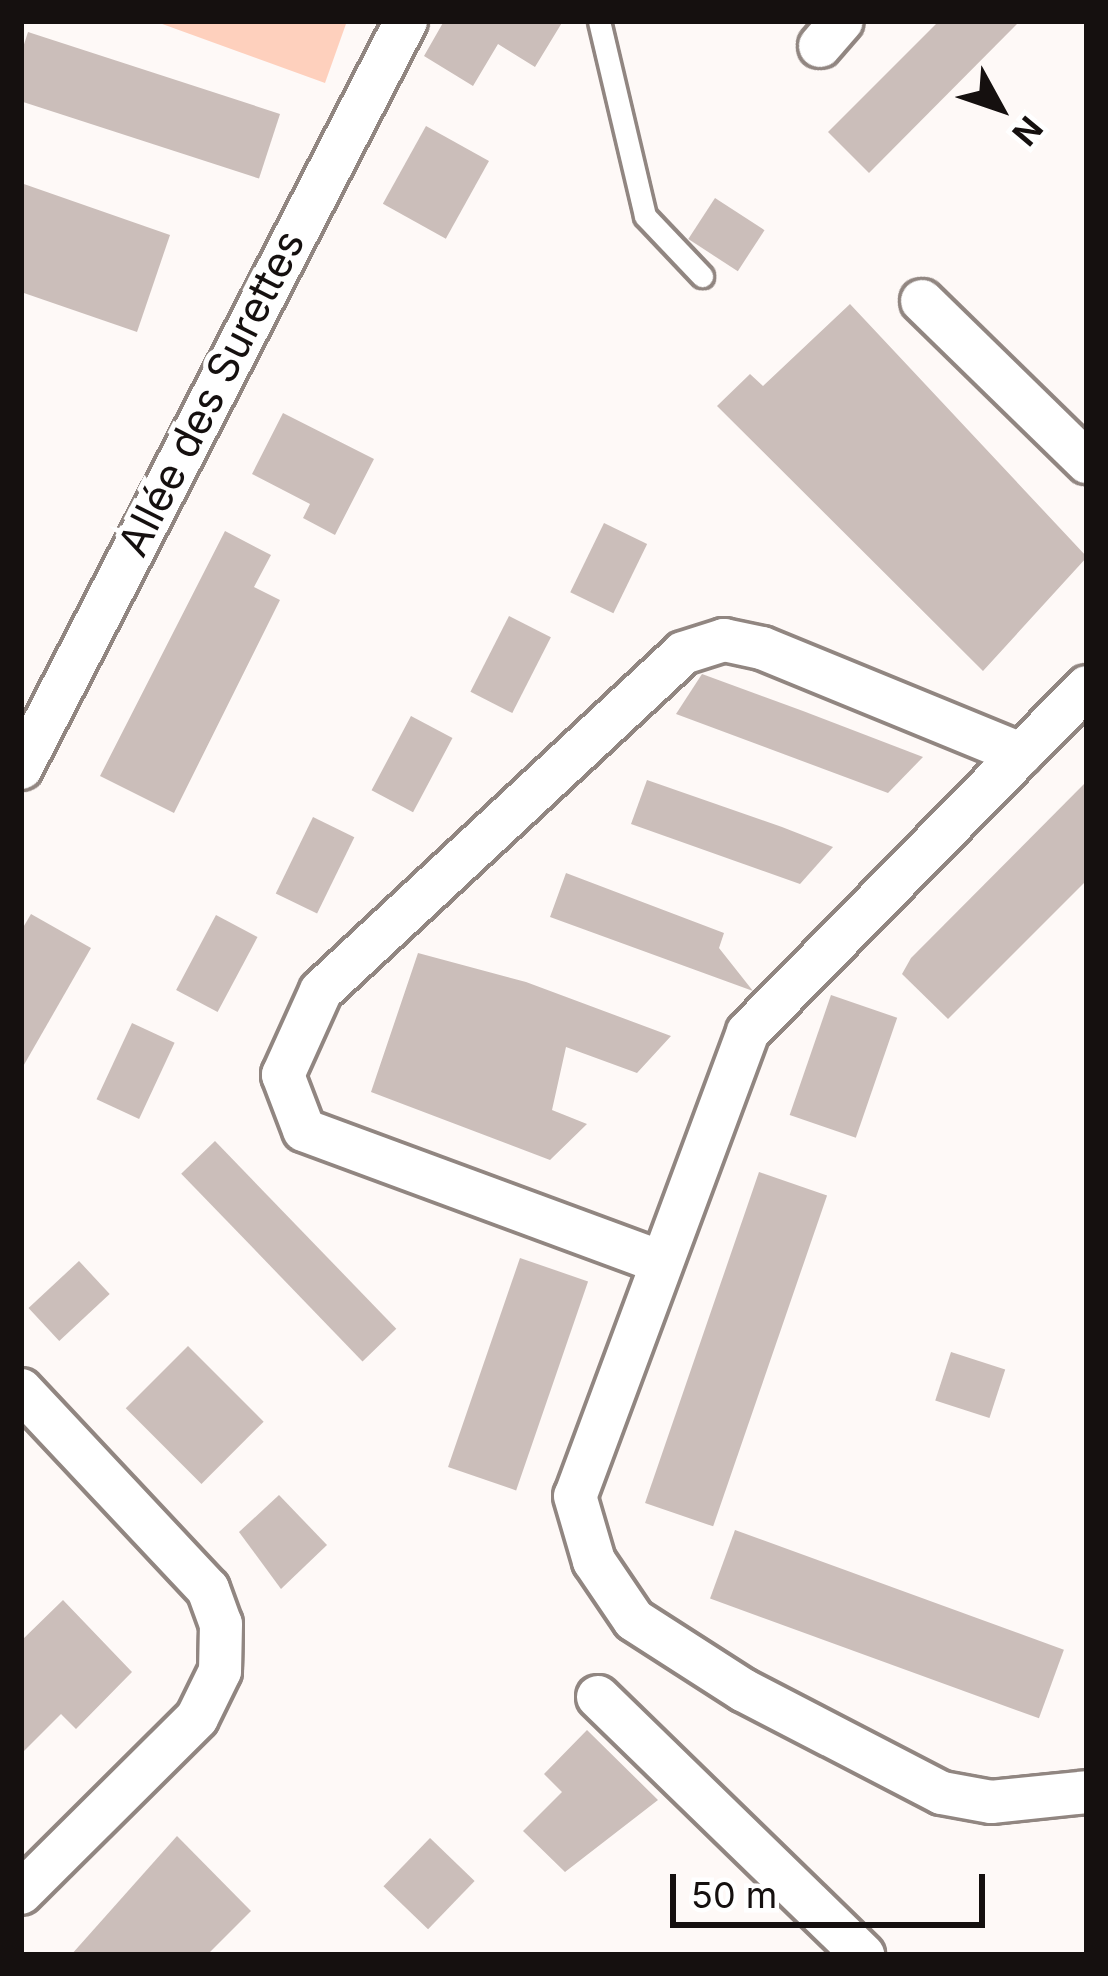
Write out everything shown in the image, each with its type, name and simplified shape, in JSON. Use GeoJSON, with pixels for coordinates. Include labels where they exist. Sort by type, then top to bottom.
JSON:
{"type":"FeatureCollection","features":[{"type":"Feature","properties":{"kind":"street","name":"Allée des Surettes"},"geometry":{"type":"LineString","coordinates":[[21,768],[406,21]]}},
{"type":"Feature","properties":{"kind":"street"},"geometry":{"type":"LineString","coordinates":[[922,301],[1087,462]]}},
{"type":"Feature","properties":{"kind":"street"},"geometry":{"type":"LineString","coordinates":[[655,1260],[304,1130],[283,1075],[321,991],[683,653],[724,640],[762,648],[1021,754]]}},
{"type":"Feature","properties":{"kind":"street"},"geometry":{"type":"LineString","coordinates":[[1087,687],[748,1032],[655,1260],[574,1496],[593,1561],[634,1620],[942,1792],[991,1802],[1087,1792]]}},
{"type":"Feature","properties":{"kind":"street"},"geometry":{"type":"LineString","coordinates":[[21,1390],[208,1589],[221,1624],[220,1670],[197,1718],[21,1893]]}},
{"type":"Feature","properties":{"kind":"street"},"geometry":{"type":"LineString","coordinates":[[598,1697],[863,1955]]}},
{"type":"Feature","properties":{"kind":"lane"},"geometry":{"type":"LineString","coordinates":[[598,21],[645,216],[702,276]]}},
{"type":"Feature","properties":{"kind":"shaded area"},"geometry":{"type":"Polygon","coordinates":[[[154,21],[347,21],[325,83],[154,21]]]}},
{"type":"Feature","properties":{"kind":"building"},"geometry":{"type":"Polygon","coordinates":[[[444,21],[563,21],[535,67],[498,44],[473,86],[424,56],[444,21]]]}},
{"type":"Feature","properties":{"kind":"building"},"geometry":{"type":"Polygon","coordinates":[[[939,21],[1020,21],[869,173],[828,132],[939,21]]]}},
{"type":"Feature","properties":{"kind":"building"},"geometry":{"type":"Polygon","coordinates":[[[28,32],[280,114],[259,179],[21,101],[21,54],[28,32]]]}},
{"type":"Feature","properties":{"kind":"building"},"geometry":{"type":"Polygon","coordinates":[[[426,126],[489,161],[446,239],[383,204],[426,126]]]}},
{"type":"Feature","properties":{"kind":"building"},"geometry":{"type":"Polygon","coordinates":[[[21,183],[170,235],[137,332],[21,292],[21,183]]]}},
{"type":"Feature","properties":{"kind":"building"},"geometry":{"type":"Polygon","coordinates":[[[715,198],[764,230],[738,271],[688,239],[715,198]]]}},
{"type":"Feature","properties":{"kind":"building"},"geometry":{"type":"Polygon","coordinates":[[[850,304],[1087,557],[983,671],[717,406],[750,374],[763,386],[850,304]]]}},
{"type":"Feature","properties":{"kind":"building"},"geometry":{"type":"Polygon","coordinates":[[[283,413],[374,459],[335,535],[303,518],[310,504],[252,474],[283,413]]]}},
{"type":"Feature","properties":{"kind":"building"},"geometry":{"type":"Polygon","coordinates":[[[604,523],[647,544],[613,613],[570,592],[604,523]]]}},
{"type":"Feature","properties":{"kind":"building"},"geometry":{"type":"Polygon","coordinates":[[[225,531],[271,555],[254,587],[280,600],[174,813],[100,776],[225,531]]]}},
{"type":"Feature","properties":{"kind":"building"},"geometry":{"type":"Polygon","coordinates":[[[509,616],[551,637],[512,713],[470,692],[509,616]]]}},
{"type":"Feature","properties":{"kind":"building"},"geometry":{"type":"Polygon","coordinates":[[[702,674],[923,757],[888,793],[676,714],[702,674]]]}},
{"type":"Feature","properties":{"kind":"building"},"geometry":{"type":"Polygon","coordinates":[[[411,716],[452,738],[413,812],[372,790],[411,716]]]}},
{"type":"Feature","properties":{"kind":"building"},"geometry":{"type":"Polygon","coordinates":[[[647,780],[833,847],[800,884],[631,824],[647,780]]]}},
{"type":"Feature","properties":{"kind":"building"},"geometry":{"type":"Polygon","coordinates":[[[1087,781],[1087,880],[948,1019],[902,974],[911,958],[1087,781]]]}},
{"type":"Feature","properties":{"kind":"building"},"geometry":{"type":"Polygon","coordinates":[[[313,817],[354,837],[317,914],[276,893],[313,817]]]}},
{"type":"Feature","properties":{"kind":"building"},"geometry":{"type":"Polygon","coordinates":[[[566,873],[724,933],[719,948],[753,991],[550,917],[566,873]]]}},
{"type":"Feature","properties":{"kind":"building"},"geometry":{"type":"Polygon","coordinates":[[[31,914],[91,948],[21,1070],[21,931],[31,914]]]}},
{"type":"Feature","properties":{"kind":"building"},"geometry":{"type":"Polygon","coordinates":[[[216,915],[257,937],[218,1012],[176,990],[216,915]]]}},
{"type":"Feature","properties":{"kind":"building"},"geometry":{"type":"Polygon","coordinates":[[[418,953],[526,982],[671,1036],[637,1073],[566,1047],[552,1110],[587,1124],[550,1160],[371,1092],[418,953]]]}},
{"type":"Feature","properties":{"kind":"building"},"geometry":{"type":"Polygon","coordinates":[[[831,995],[897,1018],[856,1138],[790,1115],[831,995]]]}},
{"type":"Feature","properties":{"kind":"building"},"geometry":{"type":"Polygon","coordinates":[[[132,1023],[175,1043],[139,1119],[97,1099],[132,1023]]]}},
{"type":"Feature","properties":{"kind":"building"},"geometry":{"type":"Polygon","coordinates":[[[215,1141],[396,1329],[362,1361],[181,1174],[215,1141]]]}},
{"type":"Feature","properties":{"kind":"building"},"geometry":{"type":"Polygon","coordinates":[[[759,1172],[827,1195],[713,1526],[645,1503],[759,1172]]]}},
{"type":"Feature","properties":{"kind":"building"},"geometry":{"type":"Polygon","coordinates":[[[520,1258],[588,1281],[516,1490],[448,1467],[520,1258]]]}},
{"type":"Feature","properties":{"kind":"building"},"geometry":{"type":"Polygon","coordinates":[[[79,1261],[110,1294],[59,1341],[29,1308],[79,1261]]]}},
{"type":"Feature","properties":{"kind":"building"},"geometry":{"type":"Polygon","coordinates":[[[188,1346],[264,1422],[201,1484],[126,1408],[188,1346]]]}},
{"type":"Feature","properties":{"kind":"building"},"geometry":{"type":"Polygon","coordinates":[[[951,1352],[1005,1370],[989,1418],[935,1401],[951,1352]]]}},
{"type":"Feature","properties":{"kind":"building"},"geometry":{"type":"Polygon","coordinates":[[[279,1495],[327,1545],[281,1589],[239,1532],[279,1495]]]}},
{"type":"Feature","properties":{"kind":"building"},"geometry":{"type":"Polygon","coordinates":[[[735,1530],[1064,1650],[1039,1718],[710,1599],[735,1530]]]}},
{"type":"Feature","properties":{"kind":"building"},"geometry":{"type":"Polygon","coordinates":[[[63,1600],[132,1672],[76,1729],[61,1714],[21,1754],[21,1641],[63,1600]]]}},
{"type":"Feature","properties":{"kind":"building"},"geometry":{"type":"Polygon","coordinates":[[[587,1730],[658,1800],[565,1872],[523,1831],[562,1792],[544,1774],[587,1730]]]}},
{"type":"Feature","properties":{"kind":"building"},"geometry":{"type":"Polygon","coordinates":[[[177,1836],[251,1911],[207,1955],[71,1955],[177,1836]]]}},
{"type":"Feature","properties":{"kind":"building"},"geometry":{"type":"Polygon","coordinates":[[[430,1838],[475,1881],[428,1929],[383,1886],[430,1838]]]}}]}
